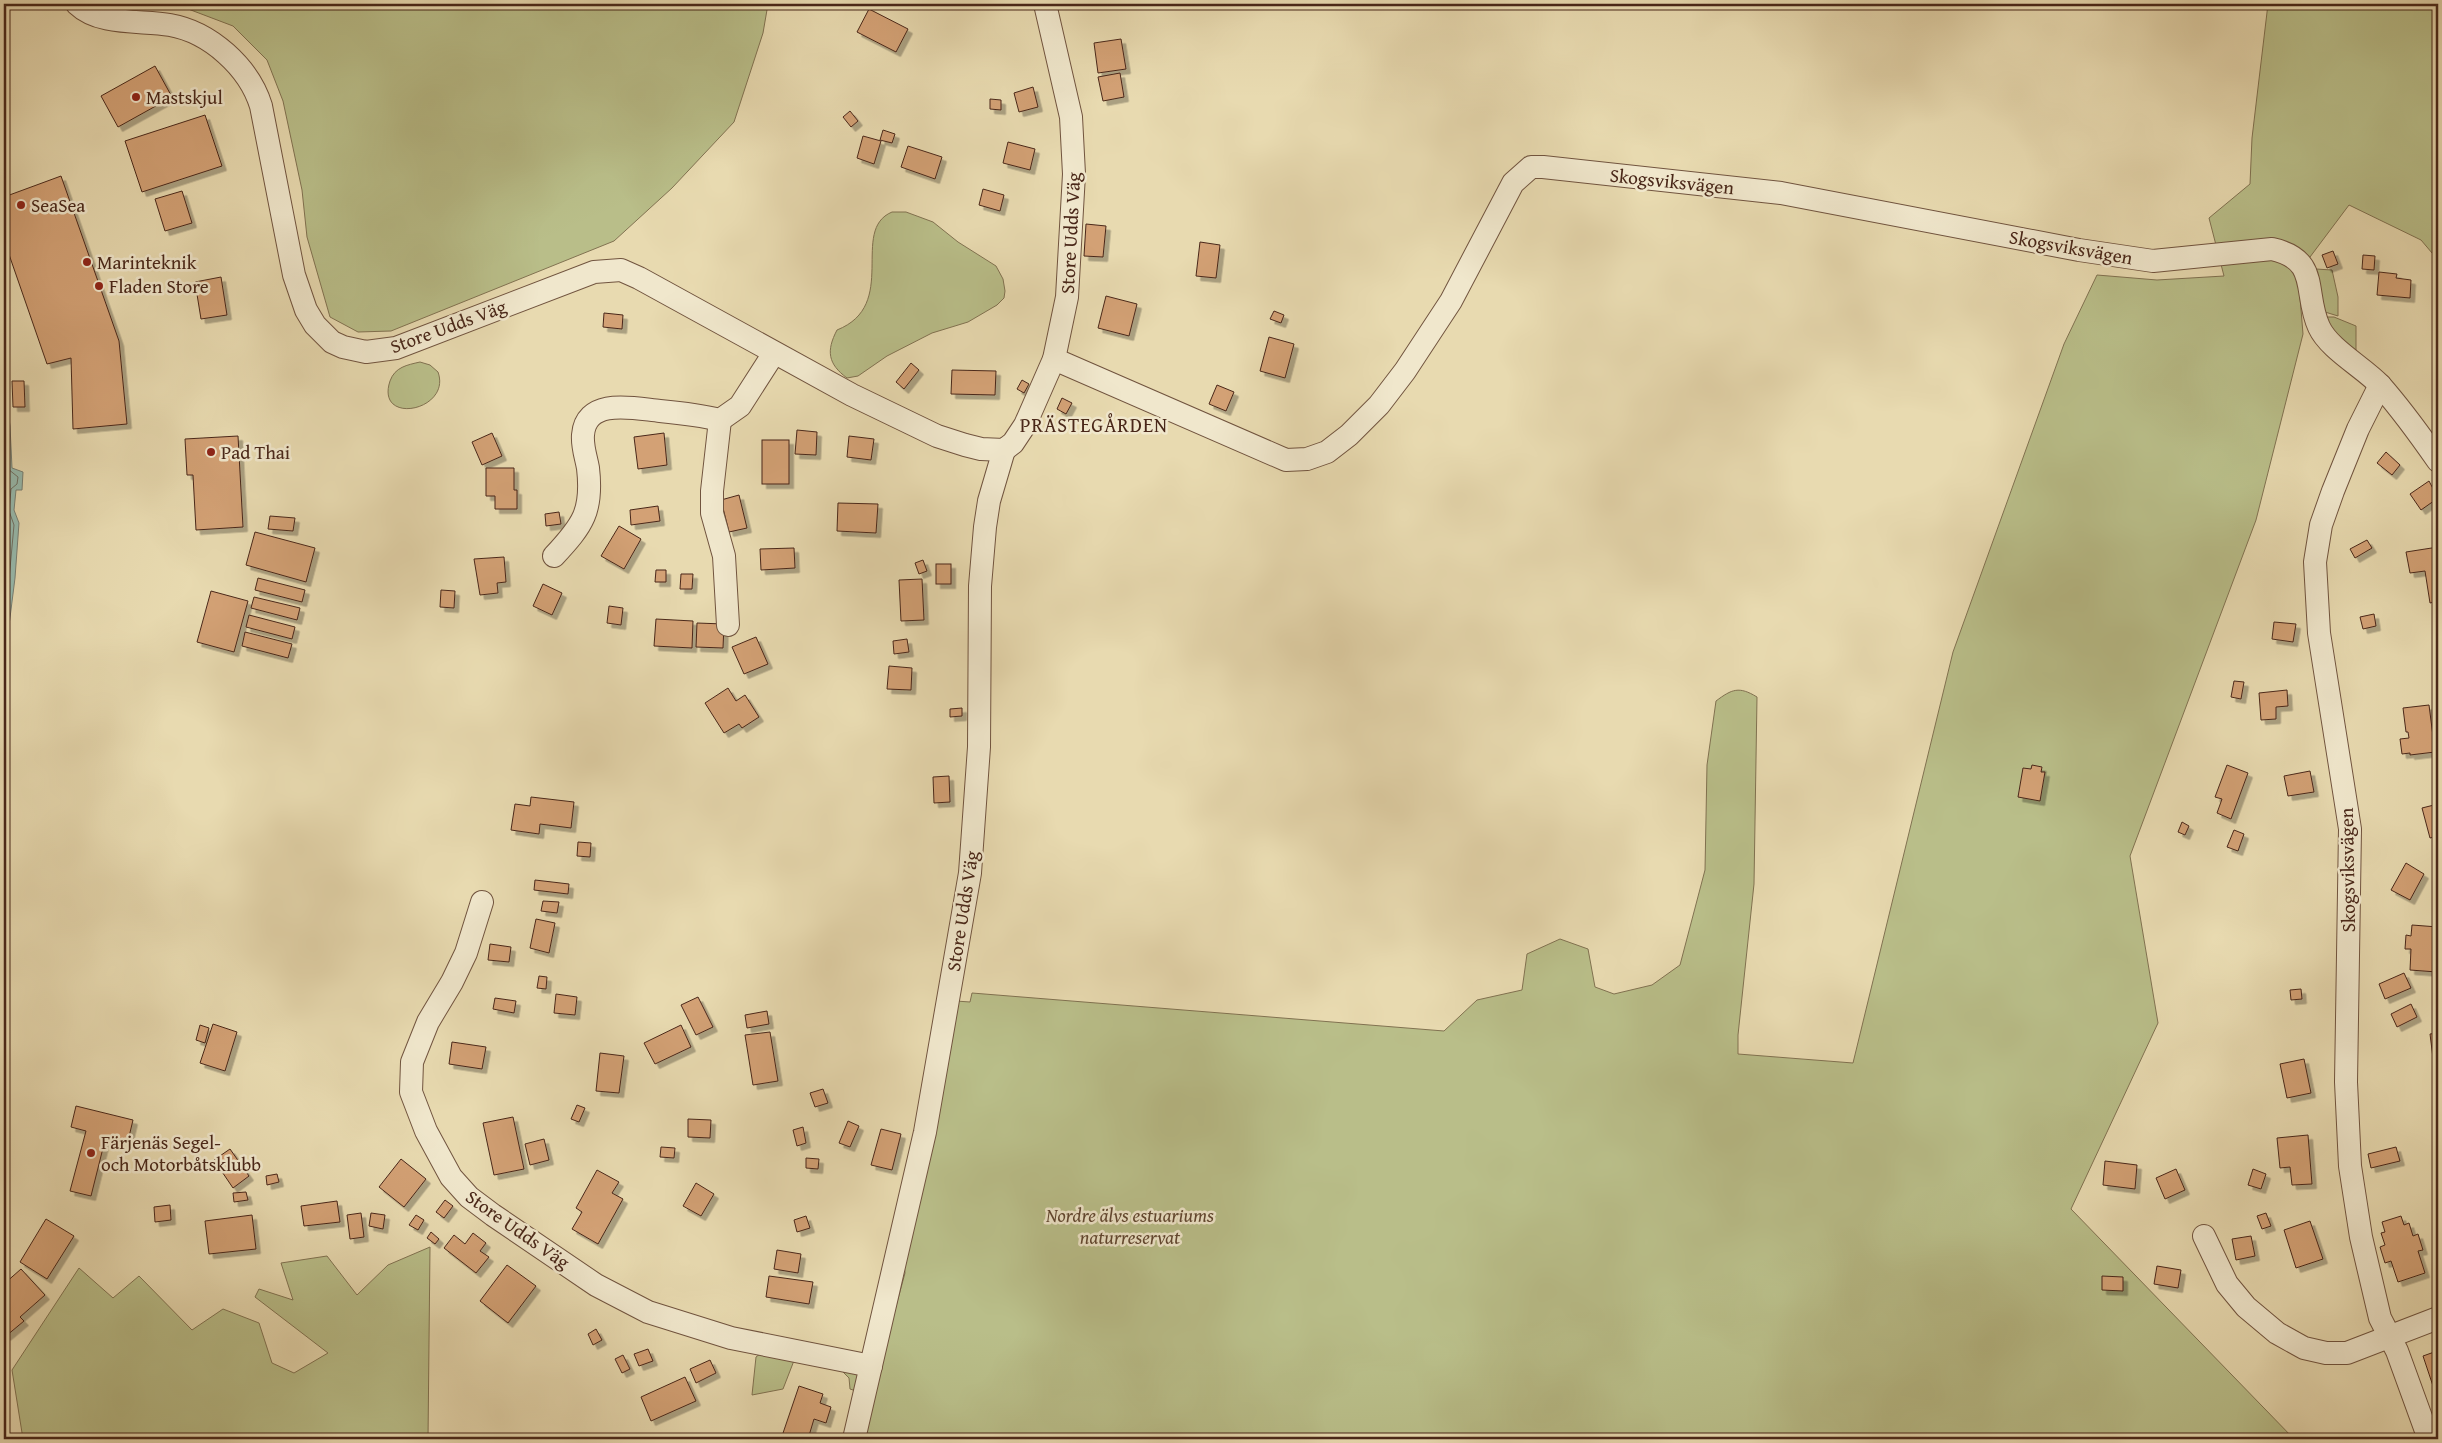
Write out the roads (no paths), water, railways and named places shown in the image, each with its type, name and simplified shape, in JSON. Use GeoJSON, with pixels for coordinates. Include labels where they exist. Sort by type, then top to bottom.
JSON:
{"type":"FeatureCollection","features":[{"type":"Feature","properties":{"kind":"street","name":"Store Udds Väg"},"geometry":{"type":"LineString","coordinates":[[77,4],[90,13],[105,17],[183,28],[217,46],[242,69],[258,94],[294,275],[306,310],[315,325],[332,342],[355,351],[396,348],[571,280],[594,272],[613,269],[639,278],[852,395],[937,436],[981,449],[1004,450]]}},
{"type":"Feature","properties":{"kind":"street","name":"Store Udds Väg"},"geometry":{"type":"LineString","coordinates":[[854,1439],[925,1132],[970,873],[979,747],[980,586],[989,501],[1004,450],[1013,443],[1025,425],[1054,358],[1067,297],[1074,174],[1071,117],[1045,4]]}},
{"type":"Feature","properties":{"kind":"street","name":"Skogsviksvägen"},"geometry":{"type":"LineString","coordinates":[[1054,358],[1286,460],[1307,459],[1327,452],[1349,435],[1379,404],[1406,371],[1451,301],[1513,183],[1531,167],[1543,167],[1780,193],[2079,250],[2153,261],[2250,250],[2272,249],[2280,251],[2293,257],[2303,266],[2308,277],[2319,327],[2326,337],[2380,385],[2438,461]]}},
{"type":"Feature","properties":{"kind":"street"},"geometry":{"type":"LineString","coordinates":[[728,625],[724,556],[715,530],[712,513],[712,491],[720,420],[740,406],[774,353]]}},
{"type":"Feature","properties":{"kind":"street","name":"Skogsviksvägen"},"geometry":{"type":"LineString","coordinates":[[2380,385],[2358,429],[2321,525],[2316,562],[2319,633],[2350,829],[2346,1082],[2350,1166],[2373,1294],[2388,1335],[2397,1351],[2429,1439]]}},
{"type":"Feature","properties":{"kind":"street"},"geometry":{"type":"LineString","coordinates":[[554,556],[573,536],[585,516],[590,494],[583,434],[592,417],[614,407],[629,406],[688,412],[720,420]]}},
{"type":"Feature","properties":{"kind":"street","name":"Store Udds Väg"},"geometry":{"type":"LineString","coordinates":[[482,902],[466,953],[428,1022],[412,1062],[411,1092],[426,1131],[450,1177],[469,1198],[494,1216],[596,1285],[639,1308],[731,1338],[871,1366]]}},
{"type":"Feature","properties":{"kind":"street"},"geometry":{"type":"LineString","coordinates":[[2204,1236],[2227,1284],[2246,1307],[2276,1333],[2304,1348],[2326,1353],[2347,1353],[2388,1335],[2438,1318]]}},
{"type":"Feature","properties":{"kind":"water"},"geometry":{"type":"Polygon","coordinates":[[[4,381],[10,426],[12,468],[23,472],[22,490],[16,490],[14,510],[19,523],[15,578],[4,665],[4,381]]]}},
{"type":"Feature","properties":{"kind":"place","name":"Mastskjul"},"geometry":{"type":"Point","coordinates":[136,97]}},
{"type":"Feature","properties":{"kind":"place","name":"SeaSea"},"geometry":{"type":"Point","coordinates":[21,205]}},
{"type":"Feature","properties":{"kind":"place","name":"Marinteknik"},"geometry":{"type":"Point","coordinates":[87,262]}},
{"type":"Feature","properties":{"kind":"place","name":"Fladen Store"},"geometry":{"type":"Point","coordinates":[99,286]}},
{"type":"Feature","properties":{"kind":"place","name":"Pad Thai"},"geometry":{"type":"Point","coordinates":[211,452]}},
{"type":"Feature","properties":{"kind":"place","name":"Färjenäs Segel- och Motorbåtsklubb"},"geometry":{"type":"Point","coordinates":[91,1153]}},
{"type":"Feature","properties":{"kind":"district","name":"PRÄSTEGÅRDEN"},"geometry":{"type":"Point","coordinates":[1094,424]}},
{"type":"Feature","properties":{"kind":"park label","name":"Nordre älvs estuariums naturreservat"},"geometry":{"type":"Point","coordinates":[1130,1226]}}]}
